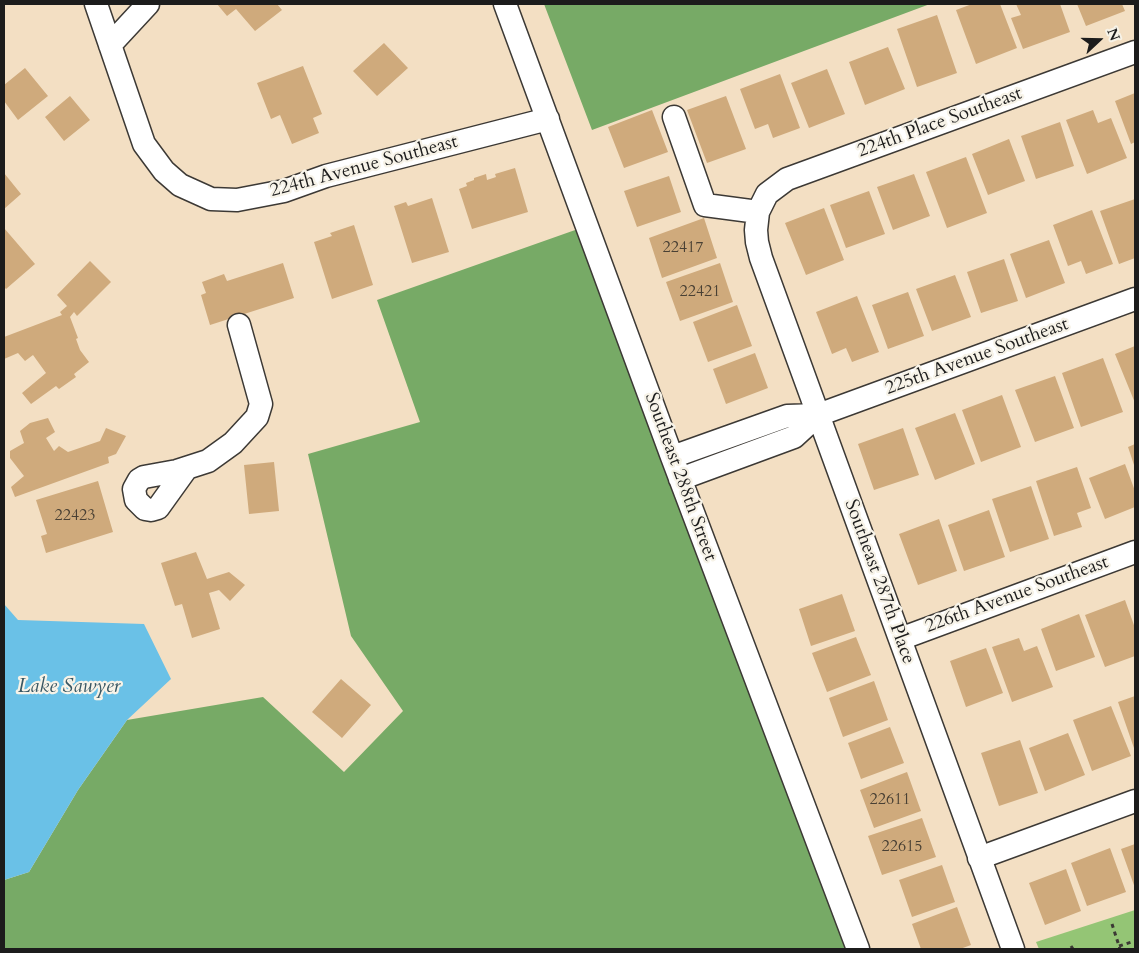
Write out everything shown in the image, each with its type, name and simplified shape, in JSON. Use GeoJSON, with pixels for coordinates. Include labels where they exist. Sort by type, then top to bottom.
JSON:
{"type":"FeatureCollection","features":[{"type":"Feature","properties":{"kind":"street","name":"224th Avenue Southeast"},"geometry":{"type":"LineString","coordinates":[[96,4],[144,144],[164,171],[180,185],[211,199],[236,200],[284,191],[326,176],[548,119]]}},
{"type":"Feature","properties":{"kind":"street"},"geometry":{"type":"LineString","coordinates":[[110,45],[148,4]]}},
{"type":"Feature","properties":{"kind":"street","name":"Southeast 288th Street"},"geometry":{"type":"LineString","coordinates":[[504,4],[680,479],[858,949]]}},
{"type":"Feature","properties":{"kind":"street","name":"224th Place Southeast"},"geometry":{"type":"LineString","coordinates":[[758,212],[767,194],[787,179],[1135,52]]}},
{"type":"Feature","properties":{"kind":"street"},"geometry":{"type":"LineString","coordinates":[[674,117],[705,205],[758,212]]}},
{"type":"Feature","properties":{"kind":"street","name":"Southeast 287th Place"},"geometry":{"type":"LineString","coordinates":[[758,212],[757,242],[762,258],[1013,949]]}},
{"type":"Feature","properties":{"kind":"street","name":"225th Avenue Southeast"},"geometry":{"type":"LineString","coordinates":[[672,457],[787,416],[818,415],[1135,298]]}},
{"type":"Feature","properties":{"kind":"street"},"geometry":{"type":"LineString","coordinates":[[186,469],[208,460],[233,443],[257,418],[261,409],[262,404],[239,325]]}},
{"type":"Feature","properties":{"kind":"street","name":"225th Avenue Southeast"},"geometry":{"type":"LineString","coordinates":[[680,479],[794,437],[818,415]]}},
{"type":"Feature","properties":{"kind":"street","name":"226th Avenue Southeast"},"geometry":{"type":"LineString","coordinates":[[900,639],[1135,552]]}},
{"type":"Feature","properties":{"kind":"street"},"geometry":{"type":"LineString","coordinates":[[979,858],[1135,801]]}},
{"type":"Feature","properties":{"kind":"path"},"geometry":{"type":"LineString","coordinates":[[1112,924],[1120,948],[1135,941]]}},
{"type":"Feature","properties":{"kind":"green space"},"geometry":{"type":"Polygon","coordinates":[[[544,4],[930,4],[592,130],[544,4]]]}},
{"type":"Feature","properties":{"kind":"green space"},"geometry":{"type":"Polygon","coordinates":[[[578,229],[846,949],[4,949],[4,880],[29,872],[78,790],[127,720],[263,697],[344,772],[403,711],[351,636],[308,454],[420,422],[377,300],[578,229]]]}},
{"type":"Feature","properties":{"kind":"green space"},"geometry":{"type":"Polygon","coordinates":[[[1135,910],[1135,949],[1039,949],[1036,942],[1135,910]]]}},
{"type":"Feature","properties":{"kind":"water","name":"Lake Sawyer"},"geometry":{"type":"Polygon","coordinates":[[[4,604],[18,620],[144,624],[171,679],[127,720],[78,790],[29,872],[4,880],[4,604]]]}},
{"type":"Feature","properties":{"kind":"building"},"geometry":{"type":"Polygon","coordinates":[[[217,4],[277,4],[282,10],[255,31],[236,9],[227,16],[217,4]]]}},
{"type":"Feature","properties":{"kind":"building"},"geometry":{"type":"Polygon","coordinates":[[[972,4],[1000,4],[1017,48],[976,64],[956,10],[972,4]]]}},
{"type":"Feature","properties":{"kind":"building"},"geometry":{"type":"Polygon","coordinates":[[[1016,4],[1060,4],[1070,32],[1023,49],[1011,18],[1021,15],[1016,4]]]}},
{"type":"Feature","properties":{"kind":"building"},"geometry":{"type":"Polygon","coordinates":[[[1077,4],[1122,4],[1125,11],[1086,26],[1077,4]]]}},
{"type":"Feature","properties":{"kind":"building"},"geometry":{"type":"Polygon","coordinates":[[[937,15],[957,73],[917,87],[897,29],[937,15]]]}},
{"type":"Feature","properties":{"kind":"building"},"geometry":{"type":"Polygon","coordinates":[[[384,43],[408,68],[377,96],[353,71],[384,43]]]}},
{"type":"Feature","properties":{"kind":"building"},"geometry":{"type":"Polygon","coordinates":[[[888,47],[905,89],[865,105],[849,62],[888,47]]]}},
{"type":"Feature","properties":{"kind":"building"},"geometry":{"type":"Polygon","coordinates":[[[303,66],[322,114],[313,118],[319,133],[292,144],[280,115],[271,119],[257,83],[303,66]]]}},
{"type":"Feature","properties":{"kind":"building"},"geometry":{"type":"Polygon","coordinates":[[[25,68],[48,96],[18,120],[4,101],[4,85],[25,68]]]}},
{"type":"Feature","properties":{"kind":"building"},"geometry":{"type":"Polygon","coordinates":[[[827,69],[845,114],[809,128],[791,83],[827,69]]]}},
{"type":"Feature","properties":{"kind":"building"},"geometry":{"type":"Polygon","coordinates":[[[780,74],[800,128],[773,138],[768,124],[755,129],[740,89],[780,74]]]}},
{"type":"Feature","properties":{"kind":"building"},"geometry":{"type":"Polygon","coordinates":[[[1135,93],[1135,142],[1131,144],[1115,101],[1135,93]]]}},
{"type":"Feature","properties":{"kind":"building"},"geometry":{"type":"Polygon","coordinates":[[[70,96],[90,120],[64,141],[45,117],[70,96]]]}},
{"type":"Feature","properties":{"kind":"building"},"geometry":{"type":"Polygon","coordinates":[[[726,96],[746,149],[707,163],[687,110],[726,96]]]}},
{"type":"Feature","properties":{"kind":"building"},"geometry":{"type":"Polygon","coordinates":[[[652,110],[668,152],[624,168],[608,127],[652,110]]]}},
{"type":"Feature","properties":{"kind":"building"},"geometry":{"type":"Polygon","coordinates":[[[1093,110],[1098,123],[1111,118],[1127,158],[1087,174],[1066,120],[1093,110]]]}},
{"type":"Feature","properties":{"kind":"building"},"geometry":{"type":"Polygon","coordinates":[[[1060,122],[1074,166],[1036,179],[1021,136],[1060,122]]]}},
{"type":"Feature","properties":{"kind":"building"},"geometry":{"type":"Polygon","coordinates":[[[1009,139],[1025,181],[988,195],[972,154],[1009,139]]]}},
{"type":"Feature","properties":{"kind":"building"},"geometry":{"type":"Polygon","coordinates":[[[966,157],[987,213],[947,228],[926,172],[966,157]]]}},
{"type":"Feature","properties":{"kind":"building"},"geometry":{"type":"Polygon","coordinates":[[[515,168],[528,212],[472,229],[459,189],[467,186],[466,183],[474,180],[474,178],[486,174],[487,180],[496,177],[495,174],[515,168]]]}},
{"type":"Feature","properties":{"kind":"building"},"geometry":{"type":"Polygon","coordinates":[[[4,173],[21,194],[4,209],[4,173]]]}},
{"type":"Feature","properties":{"kind":"building"},"geometry":{"type":"Polygon","coordinates":[[[914,174],[930,216],[893,230],[877,187],[914,174]]]}},
{"type":"Feature","properties":{"kind":"building"},"geometry":{"type":"Polygon","coordinates":[[[669,176],[681,212],[637,227],[624,191],[669,176]]]}},
{"type":"Feature","properties":{"kind":"building"},"geometry":{"type":"Polygon","coordinates":[[[869,191],[885,234],[846,248],[830,205],[869,191]]]}},
{"type":"Feature","properties":{"kind":"building"},"geometry":{"type":"Polygon","coordinates":[[[432,198],[449,252],[412,263],[394,206],[406,202],[408,206],[432,198]]]}},
{"type":"Feature","properties":{"kind":"building"},"geometry":{"type":"Polygon","coordinates":[[[1135,199],[1135,258],[1119,264],[1100,211],[1135,199]]]}},
{"type":"Feature","properties":{"kind":"building"},"geometry":{"type":"Polygon","coordinates":[[[824,208],[844,260],[806,275],[785,223],[824,208]]]}},
{"type":"Feature","properties":{"kind":"building"},"geometry":{"type":"Polygon","coordinates":[[[1092,210],[1113,264],[1086,274],[1081,261],[1068,266],[1053,225],[1092,210]]]}},
{"type":"Feature","properties":{"kind":"building"},"geometry":{"type":"Polygon","coordinates":[[[704,218],[717,258],[662,278],[649,238],[704,218]]]}},
{"type":"Feature","properties":{"kind":"building"},"geometry":{"type":"Polygon","coordinates":[[[354,225],[373,285],[332,299],[314,242],[332,236],[330,233],[354,225]]]}},
{"type":"Feature","properties":{"kind":"building"},"geometry":{"type":"Polygon","coordinates":[[[4,228],[35,264],[6,289],[4,287],[4,228]]]}},
{"type":"Feature","properties":{"kind":"building"},"geometry":{"type":"Polygon","coordinates":[[[1049,240],[1065,283],[1026,298],[1010,254],[1049,240]]]}},
{"type":"Feature","properties":{"kind":"building"},"geometry":{"type":"Polygon","coordinates":[[[1004,259],[1018,301],[981,313],[967,272],[1004,259]]]}},
{"type":"Feature","properties":{"kind":"building"},"geometry":{"type":"Polygon","coordinates":[[[90,261],[111,282],[77,316],[74,312],[70,317],[78,338],[76,339],[80,350],[89,362],[74,374],[76,377],[59,389],[56,386],[31,404],[22,393],[46,373],[33,355],[25,361],[18,353],[4,359],[4,337],[62,315],[60,312],[67,306],[57,295],[90,261]]]}},
{"type":"Feature","properties":{"kind":"building"},"geometry":{"type":"Polygon","coordinates":[[[283,263],[294,298],[210,325],[201,295],[206,293],[202,282],[224,274],[227,281],[283,263]]]}},
{"type":"Feature","properties":{"kind":"building"},"geometry":{"type":"Polygon","coordinates":[[[720,263],[733,302],[680,321],[666,282],[720,263]]]}},
{"type":"Feature","properties":{"kind":"building"},"geometry":{"type":"Polygon","coordinates":[[[955,275],[971,317],[932,331],[916,289],[955,275]]]}},
{"type":"Feature","properties":{"kind":"building"},"geometry":{"type":"Polygon","coordinates":[[[908,292],[924,336],[888,349],[872,305],[908,292]]]}},
{"type":"Feature","properties":{"kind":"building"},"geometry":{"type":"Polygon","coordinates":[[[857,296],[879,352],[852,362],[846,348],[832,354],[816,312],[857,296]]]}},
{"type":"Feature","properties":{"kind":"building"},"geometry":{"type":"Polygon","coordinates":[[[737,305],[752,346],[708,362],[693,322],[737,305]]]}},
{"type":"Feature","properties":{"kind":"building"},"geometry":{"type":"Polygon","coordinates":[[[1135,346],[1135,403],[1115,354],[1135,346]]]}},
{"type":"Feature","properties":{"kind":"building"},"geometry":{"type":"Polygon","coordinates":[[[755,353],[768,388],[726,404],[713,369],[755,353]]]}},
{"type":"Feature","properties":{"kind":"building"},"geometry":{"type":"Polygon","coordinates":[[[1103,358],[1123,412],[1081,427],[1062,373],[1103,358]]]}},
{"type":"Feature","properties":{"kind":"building"},"geometry":{"type":"Polygon","coordinates":[[[1055,376],[1074,428],[1035,442],[1015,390],[1055,376]]]}},
{"type":"Feature","properties":{"kind":"building"},"geometry":{"type":"Polygon","coordinates":[[[1002,395],[1021,447],[981,462],[962,410],[1002,395]]]}},
{"type":"Feature","properties":{"kind":"building"},"geometry":{"type":"Polygon","coordinates":[[[955,413],[975,464],[935,480],[915,428],[955,413]]]}},
{"type":"Feature","properties":{"kind":"building"},"geometry":{"type":"Polygon","coordinates":[[[48,418],[55,432],[46,438],[54,451],[59,446],[68,452],[100,441],[106,428],[126,436],[116,454],[108,457],[109,463],[15,497],[11,487],[24,476],[10,458],[10,451],[24,443],[20,431],[30,423],[48,418]]]}},
{"type":"Feature","properties":{"kind":"building"},"geometry":{"type":"Polygon","coordinates":[[[903,428],[919,475],[874,490],[858,444],[903,428]]]}},
{"type":"Feature","properties":{"kind":"building"},"geometry":{"type":"Polygon","coordinates":[[[1135,444],[1135,468],[1128,447],[1135,444]]]}},
{"type":"Feature","properties":{"kind":"building"},"geometry":{"type":"Polygon","coordinates":[[[274,462],[279,511],[249,514],[244,465],[274,462]]]}},
{"type":"Feature","properties":{"kind":"building"},"geometry":{"type":"Polygon","coordinates":[[[1125,464],[1135,491],[1135,507],[1105,519],[1089,478],[1125,464]]]}},
{"type":"Feature","properties":{"kind":"building"},"geometry":{"type":"Polygon","coordinates":[[[1077,467],[1091,508],[1077,513],[1082,527],[1054,536],[1036,481],[1077,467]]]}},
{"type":"Feature","properties":{"kind":"building"},"geometry":{"type":"Polygon","coordinates":[[[98,481],[113,532],[46,553],[41,536],[47,534],[36,500],[98,481]]]}},
{"type":"Feature","properties":{"kind":"building"},"geometry":{"type":"Polygon","coordinates":[[[1031,486],[1049,539],[1010,552],[992,499],[1031,486]]]}},
{"type":"Feature","properties":{"kind":"building"},"geometry":{"type":"Polygon","coordinates":[[[989,510],[1005,557],[964,571],[948,525],[989,510]]]}},
{"type":"Feature","properties":{"kind":"building"},"geometry":{"type":"Polygon","coordinates":[[[939,519],[957,571],[918,585],[899,534],[939,519]]]}},
{"type":"Feature","properties":{"kind":"building"},"geometry":{"type":"Polygon","coordinates":[[[196,552],[207,579],[229,572],[245,585],[230,601],[219,590],[209,593],[220,629],[192,638],[182,604],[175,606],[161,563],[196,552]]]}},
{"type":"Feature","properties":{"kind":"building"},"geometry":{"type":"Polygon","coordinates":[[[842,594],[855,631],[811,646],[799,609],[842,594]]]}},
{"type":"Feature","properties":{"kind":"building"},"geometry":{"type":"Polygon","coordinates":[[[1125,600],[1135,628],[1135,656],[1105,667],[1085,615],[1125,600]]]}},
{"type":"Feature","properties":{"kind":"building"},"geometry":{"type":"Polygon","coordinates":[[[1079,614],[1095,657],[1056,671],[1041,629],[1079,614]]]}},
{"type":"Feature","properties":{"kind":"building"},"geometry":{"type":"Polygon","coordinates":[[[856,637],[871,675],[827,692],[812,653],[856,637]]]}},
{"type":"Feature","properties":{"kind":"building"},"geometry":{"type":"Polygon","coordinates":[[[1019,638],[1024,651],[1037,646],[1053,687],[1012,702],[992,647],[1019,638]]]}},
{"type":"Feature","properties":{"kind":"building"},"geometry":{"type":"Polygon","coordinates":[[[986,648],[1003,693],[966,707],[950,661],[986,648]]]}},
{"type":"Feature","properties":{"kind":"building"},"geometry":{"type":"Polygon","coordinates":[[[341,679],[371,705],[342,738],[312,712],[341,679]]]}},
{"type":"Feature","properties":{"kind":"building"},"geometry":{"type":"Polygon","coordinates":[[[874,681],[888,720],[843,737],[829,698],[874,681]]]}},
{"type":"Feature","properties":{"kind":"building"},"geometry":{"type":"Polygon","coordinates":[[[1135,696],[1135,751],[1118,702],[1135,696]]]}},
{"type":"Feature","properties":{"kind":"building"},"geometry":{"type":"Polygon","coordinates":[[[1111,706],[1131,756],[1092,771],[1073,720],[1111,706]]]}},
{"type":"Feature","properties":{"kind":"building"},"geometry":{"type":"Polygon","coordinates":[[[890,727],[904,763],[861,779],[848,743],[890,727]]]}},
{"type":"Feature","properties":{"kind":"building"},"geometry":{"type":"Polygon","coordinates":[[[1068,733],[1085,775],[1045,791],[1029,748],[1068,733]]]}},
{"type":"Feature","properties":{"kind":"building"},"geometry":{"type":"Polygon","coordinates":[[[1020,740],[1038,793],[999,806],[981,753],[1020,740]]]}},
{"type":"Feature","properties":{"kind":"building"},"geometry":{"type":"Polygon","coordinates":[[[907,772],[921,811],[874,828],[860,790],[907,772]]]}},
{"type":"Feature","properties":{"kind":"building"},"geometry":{"type":"Polygon","coordinates":[[[922,818],[936,857],[882,875],[868,836],[922,818]]]}},
{"type":"Feature","properties":{"kind":"building"},"geometry":{"type":"Polygon","coordinates":[[[1135,844],[1135,888],[1121,849],[1135,844]]]}},
{"type":"Feature","properties":{"kind":"building"},"geometry":{"type":"Polygon","coordinates":[[[1110,848],[1126,892],[1087,906],[1071,863],[1110,848]]]}},
{"type":"Feature","properties":{"kind":"building"},"geometry":{"type":"Polygon","coordinates":[[[942,865],[955,902],[912,917],[899,880],[942,865]]]}},
{"type":"Feature","properties":{"kind":"building"},"geometry":{"type":"Polygon","coordinates":[[[1066,869],[1081,911],[1045,925],[1029,883],[1066,869]]]}},
{"type":"Feature","properties":{"kind":"building"},"geometry":{"type":"Polygon","coordinates":[[[957,907],[971,945],[960,949],[921,949],[912,924],[957,907]]]}}]}
